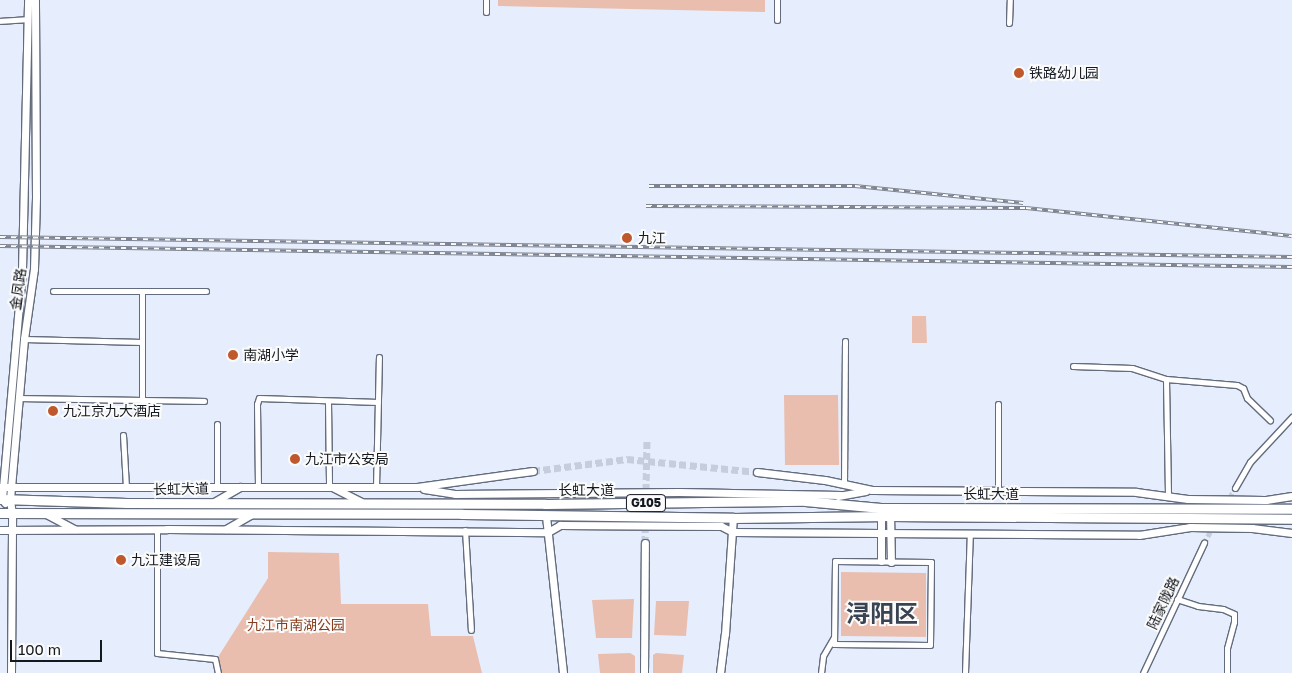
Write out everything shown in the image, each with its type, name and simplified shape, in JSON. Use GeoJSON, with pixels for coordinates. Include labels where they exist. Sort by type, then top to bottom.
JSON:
{"type":"FeatureCollection","features":[{"type":"Feature","properties":{"kind":"highway","name":"长虹大道"},"geometry":{"type":"LineString","coordinates":[[4,499],[127,503],[360,502],[554,504],[805,501],[886,512],[1292,518]]}},
{"type":"Feature","properties":{"kind":"highway","name":"长虹大道"},"geometry":{"type":"LineString","coordinates":[[0,513],[733,518],[886,512],[1292,508]]}},
{"type":"Feature","properties":{"kind":"street","name":"金凤路"},"geometry":{"type":"LineString","coordinates":[[12,673],[12,514],[4,499],[2,487],[22,270],[28,0]]}},
{"type":"Feature","properties":{"kind":"street","name":"金凤路"},"geometry":{"type":"LineString","coordinates":[[4,499],[11,486],[24,339],[34,268],[36,196],[35,0]]}},
{"type":"Feature","properties":{"kind":"street"},"geometry":{"type":"LineString","coordinates":[[486,0],[486,12]]}},
{"type":"Feature","properties":{"kind":"street"},"geometry":{"type":"LineString","coordinates":[[777,0],[777,20]]}},
{"type":"Feature","properties":{"kind":"street"},"geometry":{"type":"LineString","coordinates":[[1009,23],[1010,0]]}},
{"type":"Feature","properties":{"kind":"street"},"geometry":{"type":"LineString","coordinates":[[0,21],[28,19]]}},
{"type":"Feature","properties":{"kind":"street"},"geometry":{"type":"LineString","coordinates":[[52,291],[206,291]]}},
{"type":"Feature","properties":{"kind":"street"},"geometry":{"type":"LineString","coordinates":[[142,291],[142,400]]}},
{"type":"Feature","properties":{"kind":"street"},"geometry":{"type":"LineString","coordinates":[[24,339],[142,342]]}},
{"type":"Feature","properties":{"kind":"street"},"geometry":{"type":"LineString","coordinates":[[844,484],[845,341]]}},
{"type":"Feature","properties":{"kind":"street"},"geometry":{"type":"LineString","coordinates":[[376,487],[379,357]]}},
{"type":"Feature","properties":{"kind":"street"},"geometry":{"type":"LineString","coordinates":[[1073,366],[1132,368],[1166,379],[1237,385],[1243,388],[1247,398],[1270,420]]}},
{"type":"Feature","properties":{"kind":"street"},"geometry":{"type":"LineString","coordinates":[[1166,379],[1168,496]]}},
{"type":"Feature","properties":{"kind":"street"},"geometry":{"type":"LineString","coordinates":[[19,398],[204,401]]}},
{"type":"Feature","properties":{"kind":"street"},"geometry":{"type":"LineString","coordinates":[[258,487],[257,413],[259,398],[378,402]]}},
{"type":"Feature","properties":{"kind":"street"},"geometry":{"type":"LineString","coordinates":[[328,401],[331,487]]}},
{"type":"Feature","properties":{"kind":"street"},"geometry":{"type":"LineString","coordinates":[[998,404],[998,491]]}},
{"type":"Feature","properties":{"kind":"street"},"geometry":{"type":"LineString","coordinates":[[1235,488],[1250,462],[1292,417]]}},
{"type":"Feature","properties":{"kind":"street"},"geometry":{"type":"LineString","coordinates":[[217,424],[217,487]]}},
{"type":"Feature","properties":{"kind":"street"},"geometry":{"type":"LineString","coordinates":[[123,435],[126,487]]}},
{"type":"Feature","properties":{"kind":"street"},"geometry":{"type":"LineString","coordinates":[[2,487],[417,487],[533,471]]}},
{"type":"Feature","properties":{"kind":"street"},"geometry":{"type":"LineString","coordinates":[[757,472],[844,484],[872,490]]}},
{"type":"Feature","properties":{"kind":"street"},"geometry":{"type":"LineString","coordinates":[[214,502],[240,487]]}},
{"type":"Feature","properties":{"kind":"street"},"geometry":{"type":"LineString","coordinates":[[331,487],[360,502]]}},
{"type":"Feature","properties":{"kind":"street"},"geometry":{"type":"LineString","coordinates":[[417,487],[455,494],[679,492],[840,495]]}},
{"type":"Feature","properties":{"kind":"street"},"geometry":{"type":"LineString","coordinates":[[805,501],[872,490],[1136,492],[1188,499],[1266,500],[1292,496]]}},
{"type":"Feature","properties":{"kind":"street"},"geometry":{"type":"LineString","coordinates":[[881,561],[881,533],[886,512]]}},
{"type":"Feature","properties":{"kind":"street"},"geometry":{"type":"LineString","coordinates":[[886,512],[891,533],[891,562]]}},
{"type":"Feature","properties":{"kind":"street"},"geometry":{"type":"LineString","coordinates":[[46,514],[77,530]]}},
{"type":"Feature","properties":{"kind":"street"},"geometry":{"type":"LineString","coordinates":[[225,530],[252,514]]}},
{"type":"Feature","properties":{"kind":"street"},"geometry":{"type":"LineString","coordinates":[[546,516],[563,673]]}},
{"type":"Feature","properties":{"kind":"street"},"geometry":{"type":"LineString","coordinates":[[720,673],[725,634],[733,518]]}},
{"type":"Feature","properties":{"kind":"street"},"geometry":{"type":"LineString","coordinates":[[0,530],[465,530],[548,532],[560,525],[570,525],[722,526],[733,532],[1139,535],[1190,527],[1252,528],[1292,533]]}},
{"type":"Feature","properties":{"kind":"street"},"geometry":{"type":"LineString","coordinates":[[157,529],[157,653],[215,659],[218,673]]}},
{"type":"Feature","properties":{"kind":"street"},"geometry":{"type":"LineString","coordinates":[[465,530],[471,630]]}},
{"type":"Feature","properties":{"kind":"street"},"geometry":{"type":"LineString","coordinates":[[965,673],[970,533]]}},
{"type":"Feature","properties":{"kind":"street"},"geometry":{"type":"LineString","coordinates":[[644,673],[645,543]]}},
{"type":"Feature","properties":{"kind":"street","name":"陆家陇路"},"geometry":{"type":"LineString","coordinates":[[1143,673],[1204,543]]}},
{"type":"Feature","properties":{"kind":"street"},"geometry":{"type":"LineString","coordinates":[[835,561],[891,562],[931,562],[930,645],[834,644],[835,561]]}},
{"type":"Feature","properties":{"kind":"street"},"geometry":{"type":"LineString","coordinates":[[1177,600],[1198,606],[1223,609],[1234,614],[1234,622],[1227,648],[1228,673]]}},
{"type":"Feature","properties":{"kind":"street"},"geometry":{"type":"LineString","coordinates":[[821,673],[823,656],[834,637]]}},
{"type":"Feature","properties":{"kind":"green space"},"geometry":{"type":"Polygon","coordinates":[[[498,0],[765,0],[765,12],[498,6],[498,0]]]}},
{"type":"Feature","properties":{"kind":"green space"},"geometry":{"type":"Polygon","coordinates":[[[912,316],[926,316],[927,343],[912,343],[912,316]]]}},
{"type":"Feature","properties":{"kind":"green space"},"geometry":{"type":"Polygon","coordinates":[[[784,395],[838,395],[839,465],[785,465],[784,395]]]}},
{"type":"Feature","properties":{"kind":"green space","name":"九江市南湖公园"},"geometry":{"type":"Polygon","coordinates":[[[268,552],[339,553],[341,604],[428,604],[431,636],[473,636],[482,673],[222,673],[218,657],[268,578],[268,552]]]}},
{"type":"Feature","properties":{"kind":"green space"},"geometry":{"type":"Polygon","coordinates":[[[841,572],[926,573],[926,637],[841,636],[841,572]]]}},
{"type":"Feature","properties":{"kind":"green space"},"geometry":{"type":"Polygon","coordinates":[[[634,599],[632,638],[596,638],[592,600],[634,599]]]}},
{"type":"Feature","properties":{"kind":"green space"},"geometry":{"type":"Polygon","coordinates":[[[656,601],[689,601],[686,636],[654,635],[656,601]]]}},
{"type":"Feature","properties":{"kind":"green space"},"geometry":{"type":"Polygon","coordinates":[[[630,653],[635,656],[635,673],[600,673],[598,654],[630,653]]]}},
{"type":"Feature","properties":{"kind":"green space"},"geometry":{"type":"Polygon","coordinates":[[[656,653],[684,655],[682,673],[653,673],[653,655],[656,653]]]}},
{"type":"Feature","properties":{"kind":"tunnel"},"geometry":{"type":"LineString","coordinates":[[645,543],[647,440]]}},
{"type":"Feature","properties":{"kind":"tunnel"},"geometry":{"type":"LineString","coordinates":[[533,471],[627,459],[757,472]]}},
{"type":"Feature","properties":{"kind":"tunnel"},"geometry":{"type":"LineString","coordinates":[[1204,543],[1235,488]]}},
{"type":"Feature","properties":{"kind":"railway"},"geometry":{"type":"LineString","coordinates":[[649,186],[855,186],[1023,203]]}},
{"type":"Feature","properties":{"kind":"railway"},"geometry":{"type":"LineString","coordinates":[[646,206],[1026,208],[1292,236]]}},
{"type":"Feature","properties":{"kind":"railway"},"geometry":{"type":"LineString","coordinates":[[0,237],[1292,257]]}},
{"type":"Feature","properties":{"kind":"railway"},"geometry":{"type":"LineString","coordinates":[[0,246],[1292,267]]}},
{"type":"Feature","properties":{"kind":"place","name":"铁路幼儿园"},"geometry":{"type":"Point","coordinates":[1019,73]}},
{"type":"Feature","properties":{"kind":"place","name":"九江"},"geometry":{"type":"Point","coordinates":[627,238]}},
{"type":"Feature","properties":{"kind":"place","name":"南湖小学"},"geometry":{"type":"Point","coordinates":[233,355]}},
{"type":"Feature","properties":{"kind":"place","name":"九江京九大酒店"},"geometry":{"type":"Point","coordinates":[53,411]}},
{"type":"Feature","properties":{"kind":"place","name":"九江市公安局"},"geometry":{"type":"Point","coordinates":[295,459]}},
{"type":"Feature","properties":{"kind":"place","name":"九江建设局"},"geometry":{"type":"Point","coordinates":[121,560]}},
{"type":"Feature","properties":{"kind":"district","name":"浔阳区"},"geometry":{"type":"Point","coordinates":[882,613]}}]}
